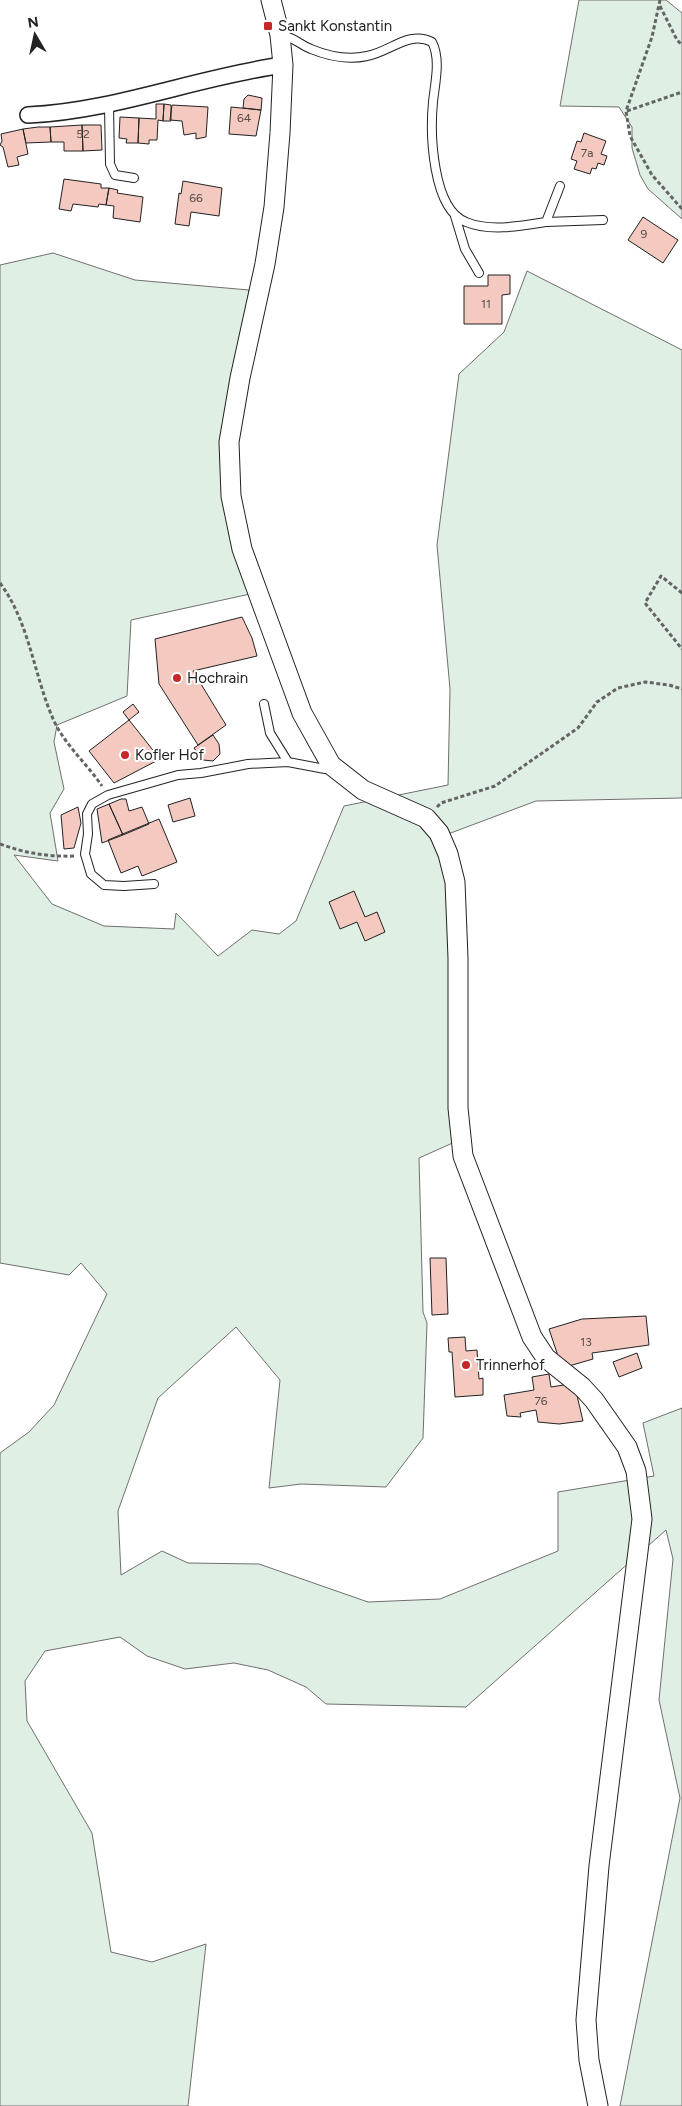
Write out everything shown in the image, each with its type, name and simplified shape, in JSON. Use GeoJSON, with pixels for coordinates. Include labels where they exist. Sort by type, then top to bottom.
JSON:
{"type":"FeatureCollection","features":[{"type":"Feature","properties":{"kind":"street"},"geometry":{"type":"LineString","coordinates":[[271,0],[280,35],[283,65],[274,207],[265,264],[240,378],[229,442],[231,496],[242,549],[302,713],[331,765],[363,790],[426,818],[439,833],[448,854],[455,882],[458,958],[458,1108],[464,1156],[532,1337],[546,1358],[582,1387],[594,1400],[627,1447],[636,1471],[642,1519],[599,1866],[586,2020],[589,2060],[598,2106]]}},
{"type":"Feature","properties":{"kind":"street"},"geometry":{"type":"LineString","coordinates":[[28,115],[56,114],[109,105],[283,65]]}},
{"type":"Feature","properties":{"kind":"lane"},"geometry":{"type":"LineString","coordinates":[[280,35],[291,37],[309,49],[334,56],[354,58],[369,56],[410,38],[424,37],[432,42],[437,59],[432,113],[435,162],[441,193],[454,216],[465,249],[479,273]]}},
{"type":"Feature","properties":{"kind":"lane"},"geometry":{"type":"LineString","coordinates":[[109,105],[110,164],[115,175],[134,178]]}},
{"type":"Feature","properties":{"kind":"lane"},"geometry":{"type":"LineString","coordinates":[[546,222],[560,186]]}},
{"type":"Feature","properties":{"kind":"lane"},"geometry":{"type":"LineString","coordinates":[[454,216],[467,223],[489,226],[603,220]]}},
{"type":"Feature","properties":{"kind":"lane"},"geometry":{"type":"LineString","coordinates":[[264,704],[270,733],[288,762]]}},
{"type":"Feature","properties":{"kind":"lane"},"geometry":{"type":"LineString","coordinates":[[154,884],[124,886],[104,884],[91,874],[85,854],[88,814],[92,804],[108,795],[178,775],[248,764],[288,762],[325,769],[331,765]]}},
{"type":"Feature","properties":{"kind":"path"},"geometry":{"type":"LineString","coordinates":[[660,0],[652,37],[626,111],[630,136],[652,175],[682,209]]}},
{"type":"Feature","properties":{"kind":"path"},"geometry":{"type":"LineString","coordinates":[[660,6],[677,40],[682,45]]}},
{"type":"Feature","properties":{"kind":"path"},"geometry":{"type":"LineString","coordinates":[[626,111],[682,92]]}},
{"type":"Feature","properties":{"kind":"path"},"geometry":{"type":"LineString","coordinates":[[682,593],[661,576],[646,603],[682,649]]}},
{"type":"Feature","properties":{"kind":"path"},"geometry":{"type":"LineString","coordinates":[[0,583],[21,621],[55,722],[68,745],[108,795]]}},
{"type":"Feature","properties":{"kind":"path"},"geometry":{"type":"LineString","coordinates":[[426,818],[442,803],[496,786],[578,728],[597,702],[618,688],[645,682],[669,685],[682,690]]}},
{"type":"Feature","properties":{"kind":"path"},"geometry":{"type":"LineString","coordinates":[[0,844],[21,852],[50,856],[85,854]]}},
{"type":"Feature","properties":{"kind":"green space"},"geometry":{"type":"Polygon","coordinates":[[[579,0],[666,0],[682,13],[682,219],[648,189],[640,175],[632,148],[632,127],[619,107],[560,106],[579,0]]]}},
{"type":"Feature","properties":{"kind":"green space"},"geometry":{"type":"Polygon","coordinates":[[[53,253],[135,280],[249,290],[229,419],[250,594],[131,620],[127,696],[57,725],[54,742],[64,789],[50,813],[58,861],[14,855],[52,904],[104,926],[174,929],[176,913],[218,956],[252,930],[279,934],[296,921],[344,806],[448,785],[450,689],[437,545],[459,374],[504,332],[527,271],[682,350],[682,798],[536,801],[448,834],[457,1141],[419,1158],[423,1312],[427,1323],[423,1438],[386,1487],[301,1484],[269,1488],[280,1380],[236,1327],[158,1398],[118,1511],[121,1575],[162,1551],[188,1563],[259,1564],[368,1602],[440,1599],[558,1551],[558,1492],[654,1476],[643,1423],[682,1408],[682,2106],[620,2106],[680,1798],[659,1700],[673,1559],[666,1530],[466,1707],[326,1704],[306,1687],[268,1670],[234,1663],[185,1669],[147,1656],[120,1637],[45,1651],[25,1681],[27,1721],[92,1833],[111,1952],[152,1962],[206,1944],[188,2106],[0,2106],[0,1453],[29,1432],[54,1405],[107,1294],[81,1263],[69,1275],[0,1263],[0,265],[53,253]]]}},
{"type":"Feature","properties":{"kind":"building"},"geometry":{"type":"Polygon","coordinates":[[[248,95],[262,98],[261,110],[243,108],[244,99],[248,95]]]}},
{"type":"Feature","properties":{"kind":"building"},"geometry":{"type":"Polygon","coordinates":[[[156,104],[164,104],[163,121],[158,120],[157,140],[149,140],[149,144],[138,143],[139,118],[156,119],[156,104]]]}},
{"type":"Feature","properties":{"kind":"building"},"geometry":{"type":"Polygon","coordinates":[[[164,104],[171,105],[171,121],[163,121],[164,104]]]}},
{"type":"Feature","properties":{"kind":"building"},"geometry":{"type":"Polygon","coordinates":[[[172,105],[208,107],[206,137],[196,139],[196,133],[184,135],[182,121],[170,120],[172,105]]]}},
{"type":"Feature","properties":{"kind":"building"},"geometry":{"type":"Polygon","coordinates":[[[231,107],[261,110],[256,136],[229,134],[231,107]]]}},
{"type":"Feature","properties":{"kind":"building"},"geometry":{"type":"Polygon","coordinates":[[[120,117],[139,118],[138,143],[126,143],[127,139],[119,138],[120,117]]]}},
{"type":"Feature","properties":{"kind":"building"},"geometry":{"type":"Polygon","coordinates":[[[82,125],[83,151],[64,151],[64,142],[51,142],[50,127],[82,125]]]}},
{"type":"Feature","properties":{"kind":"building"},"geometry":{"type":"Polygon","coordinates":[[[82,125],[101,125],[102,150],[83,151],[82,125]]]}},
{"type":"Feature","properties":{"kind":"building"},"geometry":{"type":"Polygon","coordinates":[[[50,127],[51,142],[26,143],[23,129],[50,127]]]}},
{"type":"Feature","properties":{"kind":"building"},"geometry":{"type":"Polygon","coordinates":[[[23,129],[28,154],[17,157],[19,165],[8,167],[3,147],[0,145],[2,141],[1,134],[23,129]]]}},
{"type":"Feature","properties":{"kind":"building"},"geometry":{"type":"Polygon","coordinates":[[[584,133],[606,141],[601,154],[607,156],[604,165],[598,163],[596,169],[592,168],[590,174],[574,169],[577,161],[571,159],[577,141],[581,142],[584,133]]]}},
{"type":"Feature","properties":{"kind":"building"},"geometry":{"type":"Polygon","coordinates":[[[64,179],[101,184],[101,188],[109,188],[106,205],[99,204],[98,207],[73,204],[71,211],[59,209],[64,179]]]}},
{"type":"Feature","properties":{"kind":"building"},"geometry":{"type":"Polygon","coordinates":[[[183,181],[222,188],[219,216],[191,212],[189,226],[175,224],[179,193],[181,194],[183,181]]]}},
{"type":"Feature","properties":{"kind":"building"},"geometry":{"type":"Polygon","coordinates":[[[109,188],[118,190],[117,193],[143,197],[140,222],[113,218],[114,206],[106,205],[109,188]]]}},
{"type":"Feature","properties":{"kind":"building"},"geometry":{"type":"Polygon","coordinates":[[[643,217],[678,240],[663,263],[628,240],[643,217]]]}},
{"type":"Feature","properties":{"kind":"building"},"geometry":{"type":"Polygon","coordinates":[[[488,275],[510,275],[510,294],[502,295],[502,324],[464,324],[464,286],[488,286],[488,275]]]}},
{"type":"Feature","properties":{"kind":"building","name":"Hochrain"},"geometry":{"type":"Polygon","coordinates":[[[242,617],[252,638],[257,656],[193,671],[226,725],[198,745],[159,684],[155,639],[242,617]]]}},
{"type":"Feature","properties":{"kind":"building"},"geometry":{"type":"Polygon","coordinates":[[[133,704],[139,712],[129,720],[123,712],[133,704]]]}},
{"type":"Feature","properties":{"kind":"building","name":"Kofler Hof"},"geometry":{"type":"Polygon","coordinates":[[[129,720],[160,759],[114,783],[89,751],[129,720]]]}},
{"type":"Feature","properties":{"kind":"building"},"geometry":{"type":"Polygon","coordinates":[[[213,735],[219,744],[220,754],[213,761],[203,760],[194,748],[213,735]]]}},
{"type":"Feature","properties":{"kind":"building"},"geometry":{"type":"Polygon","coordinates":[[[190,798],[195,816],[173,822],[168,805],[190,798]]]}},
{"type":"Feature","properties":{"kind":"building"},"geometry":{"type":"Polygon","coordinates":[[[126,799],[129,811],[142,807],[149,824],[123,835],[109,804],[126,799]]]}},
{"type":"Feature","properties":{"kind":"building"},"geometry":{"type":"Polygon","coordinates":[[[109,804],[123,835],[102,843],[97,809],[109,804]]]}},
{"type":"Feature","properties":{"kind":"building"},"geometry":{"type":"Polygon","coordinates":[[[78,807],[81,823],[74,848],[64,849],[61,815],[78,807]]]}},
{"type":"Feature","properties":{"kind":"building"},"geometry":{"type":"Polygon","coordinates":[[[159,819],[177,862],[142,876],[138,866],[121,873],[108,840],[159,819]]]}},
{"type":"Feature","properties":{"kind":"building"},"geometry":{"type":"Polygon","coordinates":[[[354,891],[365,917],[377,912],[385,932],[365,941],[357,922],[340,929],[329,902],[354,891]]]}},
{"type":"Feature","properties":{"kind":"building"},"geometry":{"type":"Polygon","coordinates":[[[430,1258],[446,1258],[448,1314],[432,1315],[430,1258]]]}},
{"type":"Feature","properties":{"kind":"building"},"geometry":{"type":"Polygon","coordinates":[[[646,1316],[649,1345],[592,1353],[593,1359],[562,1368],[549,1329],[582,1319],[646,1316]]]}},
{"type":"Feature","properties":{"kind":"building","name":"Trinnerhof"},"geometry":{"type":"Polygon","coordinates":[[[465,1337],[466,1351],[477,1350],[479,1379],[483,1378],[483,1395],[455,1397],[452,1352],[449,1352],[448,1338],[465,1337]]]}},
{"type":"Feature","properties":{"kind":"building"},"geometry":{"type":"Polygon","coordinates":[[[637,1353],[642,1368],[619,1377],[613,1362],[637,1353]]]}},
{"type":"Feature","properties":{"kind":"building"},"geometry":{"type":"Polygon","coordinates":[[[549,1374],[551,1387],[570,1384],[575,1387],[583,1421],[559,1424],[538,1422],[536,1410],[520,1413],[521,1417],[507,1416],[504,1395],[534,1390],[532,1377],[549,1374]]]}},
{"type":"Feature","properties":{"kind":"place","name":"Sankt Konstantin"},"geometry":{"type":"Point","coordinates":[268,26]}},
{"type":"Feature","properties":{"kind":"place","name":"Hochrain"},"geometry":{"type":"Point","coordinates":[177,678]}},
{"type":"Feature","properties":{"kind":"place","name":"Kofler Hof"},"geometry":{"type":"Point","coordinates":[125,755]}},
{"type":"Feature","properties":{"kind":"place","name":"Trinnerhof"},"geometry":{"type":"Point","coordinates":[466,1365]}}]}
